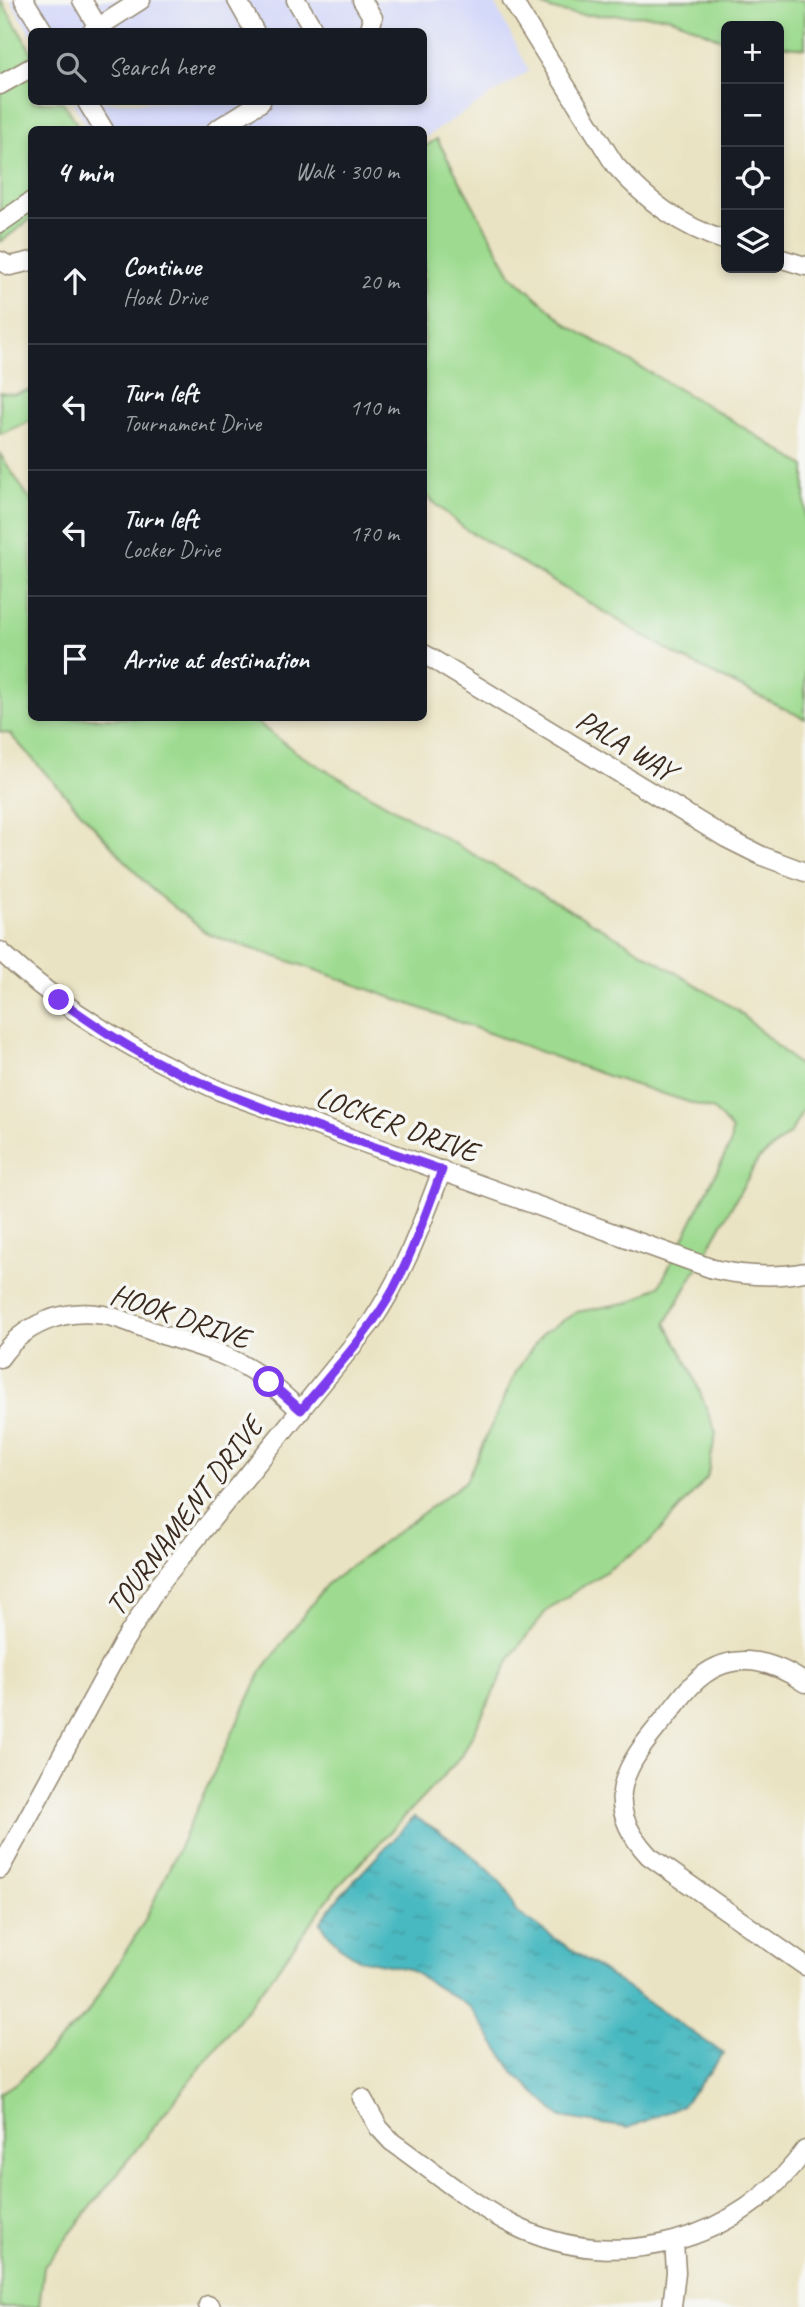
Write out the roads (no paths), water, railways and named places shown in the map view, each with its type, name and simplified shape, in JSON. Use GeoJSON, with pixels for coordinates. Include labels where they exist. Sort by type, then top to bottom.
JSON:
{"type":"FeatureCollection","features":[{"type":"Feature","properties":{"kind":"street"},"geometry":{"type":"LineString","coordinates":[[24,0],[42,28]]}},
{"type":"Feature","properties":{"kind":"street"},"geometry":{"type":"LineString","coordinates":[[82,0],[95,28]]}},
{"type":"Feature","properties":{"kind":"street"},"geometry":{"type":"LineString","coordinates":[[97,28],[141,0]]}},
{"type":"Feature","properties":{"kind":"street"},"geometry":{"type":"LineString","coordinates":[[237,0],[253,28]]}},
{"type":"Feature","properties":{"kind":"street"},"geometry":{"type":"LineString","coordinates":[[296,0],[313,28]]}},
{"type":"Feature","properties":{"kind":"street"},"geometry":{"type":"LineString","coordinates":[[362,0],[373,18],[370,28]]}},
{"type":"Feature","properties":{"kind":"street"},"geometry":{"type":"LineString","coordinates":[[512,0],[607,153],[635,188],[680,222],[721,239]]}},
{"type":"Feature","properties":{"kind":"street"},"geometry":{"type":"LineString","coordinates":[[0,85],[28,69]]}},
{"type":"Feature","properties":{"kind":"street"},"geometry":{"type":"LineString","coordinates":[[89,105],[102,126]]}},
{"type":"Feature","properties":{"kind":"street"},"geometry":{"type":"LineString","coordinates":[[222,126],[256,105]]}},
{"type":"Feature","properties":{"kind":"street"},"geometry":{"type":"LineString","coordinates":[[0,223],[28,204]]}},
{"type":"Feature","properties":{"kind":"street"},"geometry":{"type":"LineString","coordinates":[[784,260],[805,266]]}},
{"type":"Feature","properties":{"kind":"street"},"geometry":{"type":"LineString","coordinates":[[0,261],[10,266],[28,262]]}},
{"type":"Feature","properties":{"kind":"street","name":"PALA WAY"},"geometry":{"type":"LineString","coordinates":[[427,656],[726,838],[762,856],[805,872]]}},
{"type":"Feature","properties":{"kind":"street"},"geometry":{"type":"LineString","coordinates":[[0,977],[6,957]]}},
{"type":"Feature","properties":{"kind":"street","name":"LOCKER DRIVE"},"geometry":{"type":"LineString","coordinates":[[6,957],[82,1016],[161,1064],[220,1091],[713,1269],[741,1275],[772,1276],[805,1272]]}},
{"type":"Feature","properties":{"kind":"street","name":"TOURNAMENT DRIVE"},"geometry":{"type":"LineString","coordinates":[[0,1869],[143,1609],[161,1582],[371,1323],[391,1292],[410,1256],[442,1170]]}},
{"type":"Feature","properties":{"kind":"street","name":"HOOK DRIVE"},"geometry":{"type":"LineString","coordinates":[[0,1358],[21,1335],[42,1322],[63,1315],[106,1315],[224,1356],[269,1382],[301,1410]]}},
{"type":"Feature","properties":{"kind":"street"},"geometry":{"type":"LineString","coordinates":[[805,1683],[775,1665],[757,1661],[738,1661],[709,1671],[695,1682],[639,1748],[625,1775],[622,1793],[623,1812],[629,1829],[649,1856],[805,1966]]}},
{"type":"Feature","properties":{"kind":"street"},"geometry":{"type":"LineString","coordinates":[[362,2098],[379,2129],[392,2142],[493,2213],[545,2238],[576,2246],[643,2248],[674,2242],[723,2223],[752,2206],[775,2186],[805,2150]]}},
{"type":"Feature","properties":{"kind":"street"},"geometry":{"type":"LineString","coordinates":[[672,2307],[676,2272],[674,2242]]}},
{"type":"Feature","properties":{"kind":"water"},"geometry":{"type":"Polygon","coordinates":[[[414,1817],[452,1840],[488,1869],[507,1890],[515,1911],[724,2054],[682,2106],[628,2128],[561,2117],[514,2073],[471,2008],[408,1969],[359,1959],[339,1946],[320,1923],[340,1896],[414,1817]]]}}]}
